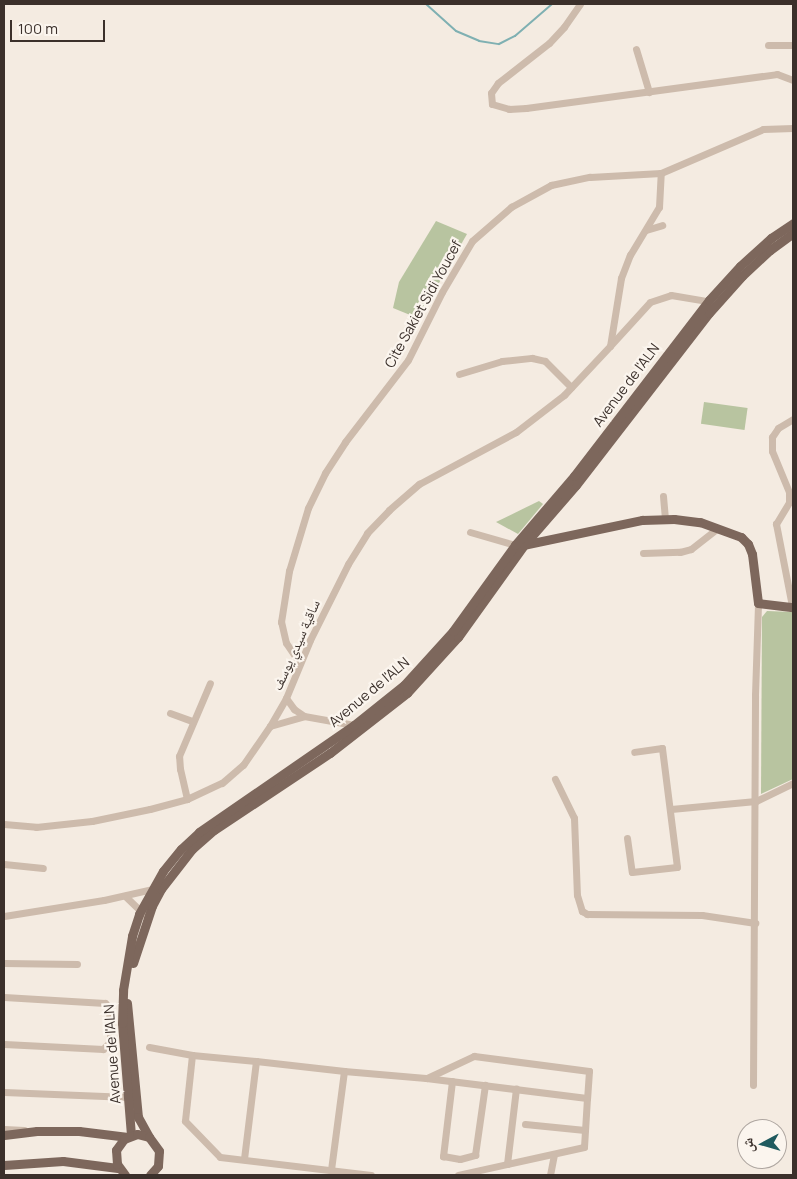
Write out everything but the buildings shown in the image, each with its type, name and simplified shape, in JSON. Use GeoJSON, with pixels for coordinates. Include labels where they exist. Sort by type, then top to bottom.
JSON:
{"type":"FeatureCollection","features":[{"type":"Feature","properties":{"kind":"main road"},"geometry":{"type":"LineString","coordinates":[[150,1175],[158,1166],[160,1156],[157,1147],[148,1138],[138,1117],[127,1006],[132,966],[144,914],[155,891],[202,840],[407,693],[439,660],[458,637],[520,545],[576,485],[740,266],[771,238],[793,223]]}},
{"type":"Feature","properties":{"kind":"main road"},"geometry":{"type":"LineString","coordinates":[[713,303],[756,263],[793,233]]}},
{"type":"Feature","properties":{"kind":"main road"},"geometry":{"type":"LineString","coordinates":[[520,545],[610,526],[665,519],[700,522],[741,537],[748,544],[752,554],[758,604],[792,606]]}},
{"type":"Feature","properties":{"kind":"main road","name":"Avenue de l'ALN"},"geometry":{"type":"LineString","coordinates":[[130,1136],[129,1097],[122,1022],[125,974],[132,936],[144,914]]}},
{"type":"Feature","properties":{"kind":"main road"},"geometry":{"type":"LineString","coordinates":[[4,1135],[37,1130],[79,1131],[148,1138]]}},
{"type":"Feature","properties":{"kind":"main road"},"geometry":{"type":"LineString","coordinates":[[126,1175],[118,1168],[115,1160],[116,1150],[121,1142],[130,1136]]}},
{"type":"Feature","properties":{"kind":"main road"},"geometry":{"type":"LineString","coordinates":[[4,1165],[63,1161],[118,1168]]}},
{"type":"Feature","properties":{"kind":"street"},"geometry":{"type":"LineString","coordinates":[[580,4],[564,28],[511,72],[491,93],[492,104],[509,110],[766,75],[777,74],[793,80]]}},
{"type":"Feature","properties":{"kind":"street"},"geometry":{"type":"LineString","coordinates":[[768,45],[793,45]]}},
{"type":"Feature","properties":{"kind":"street"},"geometry":{"type":"LineString","coordinates":[[636,49],[649,92]]}},
{"type":"Feature","properties":{"kind":"street","name":"Cite Sakiet Sidi Youcef"},"geometry":{"type":"LineString","coordinates":[[299,662],[286,643],[281,622],[283,599],[308,508],[325,473],[345,442],[408,360],[442,292],[472,240],[511,206],[551,185],[590,177],[661,173],[763,129],[793,128]]}},
{"type":"Feature","properties":{"kind":"street"},"geometry":{"type":"LineString","coordinates":[[610,346],[621,278],[630,255],[659,207],[661,173]]}},
{"type":"Feature","properties":{"kind":"street"},"geometry":{"type":"LineString","coordinates":[[646,230],[662,226]]}},
{"type":"Feature","properties":{"kind":"street","name":"ساقية سيدي يوسف"},"geometry":{"type":"LineString","coordinates":[[4,824],[36,827],[92,821],[187,799],[222,783],[243,764],[270,726],[286,698],[299,662],[348,564],[367,533],[389,510],[420,484],[516,432],[571,387],[650,302],[671,295],[713,303]]}},
{"type":"Feature","properties":{"kind":"street"},"geometry":{"type":"LineString","coordinates":[[459,374],[502,361],[532,358],[545,361],[571,387]]}},
{"type":"Feature","properties":{"kind":"street"},"geometry":{"type":"LineString","coordinates":[[792,606],[776,524],[789,502],[789,492],[782,481],[772,451],[772,438],[778,428],[793,420]]}},
{"type":"Feature","properties":{"kind":"street"},"geometry":{"type":"LineString","coordinates":[[663,496],[665,519]]}},
{"type":"Feature","properties":{"kind":"street"},"geometry":{"type":"LineString","coordinates":[[643,553],[680,552],[691,549],[718,528]]}},
{"type":"Feature","properties":{"kind":"street"},"geometry":{"type":"LineString","coordinates":[[470,532],[520,545]]}},
{"type":"Feature","properties":{"kind":"street"},"geometry":{"type":"LineString","coordinates":[[754,1085],[755,695],[758,604]]}},
{"type":"Feature","properties":{"kind":"street"},"geometry":{"type":"LineString","coordinates":[[187,799],[179,756],[210,683]]}},
{"type":"Feature","properties":{"kind":"street"},"geometry":{"type":"LineString","coordinates":[[286,698],[294,709],[304,716],[357,728]]}},
{"type":"Feature","properties":{"kind":"street"},"geometry":{"type":"LineString","coordinates":[[170,713],[192,722]]}},
{"type":"Feature","properties":{"kind":"street"},"geometry":{"type":"LineString","coordinates":[[270,726],[304,716]]}},
{"type":"Feature","properties":{"kind":"street"},"geometry":{"type":"LineString","coordinates":[[627,838],[632,872],[677,867],[662,748],[634,752]]}},
{"type":"Feature","properties":{"kind":"street"},"geometry":{"type":"LineString","coordinates":[[555,779],[574,818],[577,895],[582,912],[587,914],[702,915],[755,924]]}},
{"type":"Feature","properties":{"kind":"street"},"geometry":{"type":"LineString","coordinates":[[671,810],[756,801],[793,783]]}},
{"type":"Feature","properties":{"kind":"street"},"geometry":{"type":"LineString","coordinates":[[4,864],[43,868]]}},
{"type":"Feature","properties":{"kind":"street"},"geometry":{"type":"LineString","coordinates":[[4,916],[155,891]]}},
{"type":"Feature","properties":{"kind":"street"},"geometry":{"type":"LineString","coordinates":[[125,896],[144,914]]}},
{"type":"Feature","properties":{"kind":"street"},"geometry":{"type":"LineString","coordinates":[[4,963],[77,964]]}},
{"type":"Feature","properties":{"kind":"street"},"geometry":{"type":"LineString","coordinates":[[4,998],[105,1003],[109,1007],[110,1024],[110,1042],[103,1049],[4,1044]]}},
{"type":"Feature","properties":{"kind":"street"},"geometry":{"type":"LineString","coordinates":[[110,1024],[122,1022]]}},
{"type":"Feature","properties":{"kind":"street"},"geometry":{"type":"LineString","coordinates":[[149,1047],[192,1055],[426,1078],[587,1098]]}},
{"type":"Feature","properties":{"kind":"street"},"geometry":{"type":"LineString","coordinates":[[192,1055],[185,1122],[220,1157],[370,1175]]}},
{"type":"Feature","properties":{"kind":"street"},"geometry":{"type":"LineString","coordinates":[[426,1078],[474,1056],[589,1071],[584,1147],[458,1175]]}},
{"type":"Feature","properties":{"kind":"street"},"geometry":{"type":"LineString","coordinates":[[244,1159],[256,1062]]}},
{"type":"Feature","properties":{"kind":"street"},"geometry":{"type":"LineString","coordinates":[[331,1170],[344,1071]]}},
{"type":"Feature","properties":{"kind":"street"},"geometry":{"type":"LineString","coordinates":[[452,1081],[443,1156],[460,1159],[475,1155],[485,1085]]}},
{"type":"Feature","properties":{"kind":"street"},"geometry":{"type":"LineString","coordinates":[[507,1164],[516,1089]]}},
{"type":"Feature","properties":{"kind":"street"},"geometry":{"type":"LineString","coordinates":[[4,1092],[129,1097]]}},
{"type":"Feature","properties":{"kind":"street"},"geometry":{"type":"LineString","coordinates":[[525,1124],[585,1130]]}},
{"type":"Feature","properties":{"kind":"street"},"geometry":{"type":"LineString","coordinates":[[4,1128],[37,1130]]}},
{"type":"Feature","properties":{"kind":"street"},"geometry":{"type":"LineString","coordinates":[[550,1175],[554,1154]]}},
{"type":"Feature","properties":{"kind":"green space"},"geometry":{"type":"Polygon","coordinates":[[[436,221],[467,234],[431,297],[415,317],[393,308],[399,282],[436,221]]]}},
{"type":"Feature","properties":{"kind":"green space"},"geometry":{"type":"Polygon","coordinates":[[[704,402],[748,408],[745,430],[701,424],[704,402]]]}},
{"type":"Feature","properties":{"kind":"green space"},"geometry":{"type":"Polygon","coordinates":[[[539,501],[543,504],[518,534],[496,522],[539,501]]]}},
{"type":"Feature","properties":{"kind":"green space"},"geometry":{"type":"Polygon","coordinates":[[[767,611],[793,612],[793,779],[761,794],[762,617],[767,611]]]}},
{"type":"Feature","properties":{"kind":"waterway"},"geometry":{"type":"LineString","coordinates":[[426,4],[456,31],[479,41],[499,44],[515,36],[552,4]]}}]}
